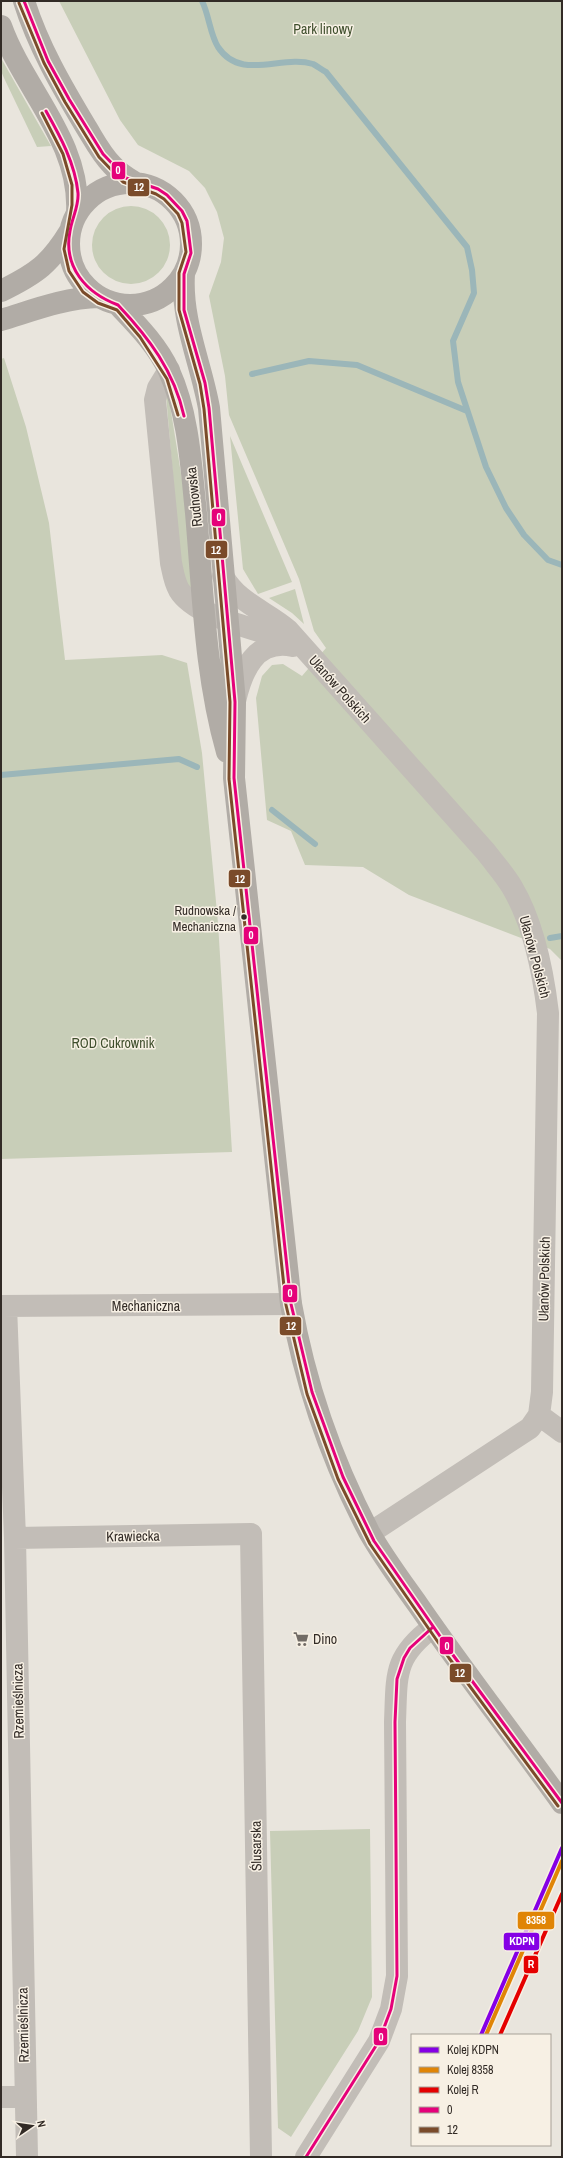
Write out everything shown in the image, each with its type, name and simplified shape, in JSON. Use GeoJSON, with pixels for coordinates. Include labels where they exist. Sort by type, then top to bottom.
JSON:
{"type":"FeatureCollection","features":[{"type":"Feature","properties":{"kind":"main road"},"geometry":{"type":"LineString","coordinates":[[1,320],[58,302],[108,301],[140,305],[150,302],[169,291],[184,274],[190,259],[190,231],[182,211],[167,195],[158,189],[136,183],[126,178],[112,165],[95,142],[46,56],[32,26],[24,1]]}},
{"type":"Feature","properties":{"kind":"main road"},"geometry":{"type":"LineString","coordinates":[[1,26],[20,67],[54,126],[69,157],[76,183],[74,222],[69,250],[74,268],[84,285],[108,301]]}},
{"type":"Feature","properties":{"kind":"main road"},"geometry":{"type":"LineString","coordinates":[[1,291],[39,270],[56,252],[88,199],[102,189],[113,185],[136,183]]}},
{"type":"Feature","properties":{"kind":"main road","name":"Rudnowska"},"geometry":{"type":"LineString","coordinates":[[184,274],[184,310],[203,377],[209,408],[235,702],[234,778],[291,1304],[298,1342],[312,1398],[332,1452],[370,1533],[433,1627],[562,1803]]}},
{"type":"Feature","properties":{"kind":"main road","name":"Rudnowska"},"geometry":{"type":"LineString","coordinates":[[108,301],[160,354],[169,370],[182,408],[192,470],[214,696],[222,734],[234,778]]}},
{"type":"Feature","properties":{"kind":"street","name":"Ułanów Polskich"},"geometry":{"type":"LineString","coordinates":[[169,370],[158,388],[155,400],[173,576],[184,596],[205,610],[245,628],[290,641],[305,650]]}},
{"type":"Feature","properties":{"kind":"street","name":"Ułanów Polskich"},"geometry":{"type":"LineString","coordinates":[[223,576],[228,586],[240,599],[276,620],[305,650],[486,852],[512,887],[527,920],[544,983],[548,1014],[542,1384],[539,1415]]}},
{"type":"Feature","properties":{"kind":"street","name":"Ułanów Polskich"},"geometry":{"type":"LineString","coordinates":[[235,702],[240,679],[246,666],[255,656],[264,650],[277,645],[287,644],[305,650]]}},
{"type":"Feature","properties":{"kind":"street","name":"Mechaniczna"},"geometry":{"type":"LineString","coordinates":[[4,1306],[291,1304]]}},
{"type":"Feature","properties":{"kind":"street","name":"Rzemieślnicza"},"geometry":{"type":"LineString","coordinates":[[4,1306],[15,1538],[24,2097],[27,2157]]}},
{"type":"Feature","properties":{"kind":"street"},"geometry":{"type":"LineString","coordinates":[[370,1533],[530,1428],[539,1415],[562,1432]]}},
{"type":"Feature","properties":{"kind":"street","name":"Krawiecka"},"geometry":{"type":"LineString","coordinates":[[15,1538],[251,1534]]}},
{"type":"Feature","properties":{"kind":"street","name":"Ślusarska"},"geometry":{"type":"LineString","coordinates":[[251,1534],[261,2157]]}},
{"type":"Feature","properties":{"kind":"street"},"geometry":{"type":"LineString","coordinates":[[306,2157],[379,2041],[391,2009],[397,1976],[394,1722],[397,1685],[403,1658],[412,1644],[433,1627]]}},
{"type":"Feature","properties":{"kind":"street"},"geometry":{"type":"LineString","coordinates":[[1,2097],[24,2097]]}},
{"type":"Feature","properties":{"kind":"green space","name":"Park linowy"},"geometry":{"type":"Polygon","coordinates":[[[59,1],[562,1],[562,961],[550,949],[409,895],[363,867],[305,865],[291,831],[267,820],[256,698],[262,676],[272,665],[283,664],[302,676],[326,648],[314,631],[299,579],[229,415],[225,376],[209,296],[221,262],[224,238],[217,212],[205,188],[189,171],[138,145],[120,120],[59,1]]]}},
{"type":"Feature","properties":{"kind":"green space"},"geometry":{"type":"Polygon","coordinates":[[[1,58],[51,146],[37,147],[1,71],[1,58]]]}},
{"type":"Feature","properties":{"kind":"green space"},"geometry":{"type":"Polygon","coordinates":[[[131,206],[146,209],[159,217],[167,230],[170,245],[167,260],[159,273],[146,281],[131,284],[116,281],[103,273],[95,260],[92,245],[95,230],[103,217],[116,209],[131,206]]]}},
{"type":"Feature","properties":{"kind":"green space","name":"ROD Cukrownik"},"geometry":{"type":"Polygon","coordinates":[[[4,358],[26,427],[49,523],[65,660],[162,655],[187,663],[202,753],[218,923],[232,1152],[1,1159],[1,359],[4,358]]]}},
{"type":"Feature","properties":{"kind":"green space"},"geometry":{"type":"Polygon","coordinates":[[[166,395],[169,399],[187,511],[195,596],[182,582],[166,395]]]}},
{"type":"Feature","properties":{"kind":"green space"},"geometry":{"type":"Polygon","coordinates":[[[230,436],[292,582],[258,594],[243,569],[230,436]]]}},
{"type":"Feature","properties":{"kind":"green space"},"geometry":{"type":"Polygon","coordinates":[[[295,589],[304,624],[292,613],[269,598],[295,589]]]}},
{"type":"Feature","properties":{"kind":"green space"},"geometry":{"type":"Polygon","coordinates":[[[370,1829],[372,1997],[358,2031],[291,2137],[278,2128],[270,1831],[370,1829]]]}},
{"type":"Feature","properties":{"kind":"waterway"},"geometry":{"type":"LineString","coordinates":[[202,1],[215,42],[227,57],[238,63],[250,65],[301,62],[313,64],[326,72],[467,247],[472,270],[474,293],[453,341],[458,382],[486,467],[506,508],[524,535],[548,560],[562,565]]}},
{"type":"Feature","properties":{"kind":"waterway"},"geometry":{"type":"LineString","coordinates":[[252,374],[309,361],[357,365],[467,411]]}},
{"type":"Feature","properties":{"kind":"waterway"},"geometry":{"type":"LineString","coordinates":[[1,775],[179,759],[197,767]]}},
{"type":"Feature","properties":{"kind":"waterway"},"geometry":{"type":"LineString","coordinates":[[272,810],[315,844]]}},
{"type":"Feature","properties":{"kind":"waterway"},"geometry":{"type":"LineString","coordinates":[[550,938],[562,936]]}},
{"type":"Feature","properties":{"kind":"rail line","name":"KDPN"},"geometry":{"type":"LineString","coordinates":[[481,2034],[562,1848]]}},
{"type":"Feature","properties":{"kind":"rail line","name":"8358"},"geometry":{"type":"LineString","coordinates":[[486,2034],[562,1861]]}},
{"type":"Feature","properties":{"kind":"rail line","name":"R"},"geometry":{"type":"LineString","coordinates":[[500,2034],[562,1894]]}},
{"type":"Feature","properties":{"kind":"transit line","name":"0"},"geometry":{"type":"LineString","coordinates":[[24,1],[48,61],[69,99],[103,154],[126,178],[158,189],[167,195],[182,211],[187,221],[191,253],[184,274],[184,310],[205,383],[209,408],[235,702],[234,778],[291,1304],[312,1392],[343,1477],[374,1541],[453,1655],[562,1803]]}},
{"type":"Feature","properties":{"kind":"transit line","name":"12"},"geometry":{"type":"LineString","coordinates":[[19,3],[44,63],[65,102],[99,157],[123,182],[156,194],[164,199],[178,214],[182,223],[186,252],[179,273],[179,310],[200,384],[204,409],[230,702],[229,779],[286,1305],[307,1394],[338,1479],[370,1544],[449,1658],[558,1806]]}},
{"type":"Feature","properties":{"kind":"transit line","name":"0"},"geometry":{"type":"LineString","coordinates":[[46,111],[70,160],[74,171],[78,193],[70,231],[69,244],[70,256],[74,267],[79,277],[87,286],[106,300],[118,305]]}},
{"type":"Feature","properties":{"kind":"transit line","name":"12"},"geometry":{"type":"LineString","coordinates":[[42,113],[63,154],[72,185],[72,205],[64,249],[69,271],[83,292],[98,303],[117,310],[140,337],[167,379],[178,415]]}},
{"type":"Feature","properties":{"kind":"transit line","name":"0"},"geometry":{"type":"LineString","coordinates":[[118,305],[140,330],[159,356],[174,384],[184,416]]}},
{"type":"Feature","properties":{"kind":"transit line","name":"0"},"geometry":{"type":"LineString","coordinates":[[306,2157],[379,2041],[391,2009],[397,1976],[395,1722],[397,1679],[404,1658],[410,1648],[433,1627]]}},
{"type":"Feature","properties":{"kind":"place","name":"Rudnowska / Mechaniczna"},"geometry":{"type":"Point","coordinates":[244,917]}},
{"type":"Feature","properties":{"kind":"place","name":"Dino"},"geometry":{"type":"Point","coordinates":[301,1639]}}]}
